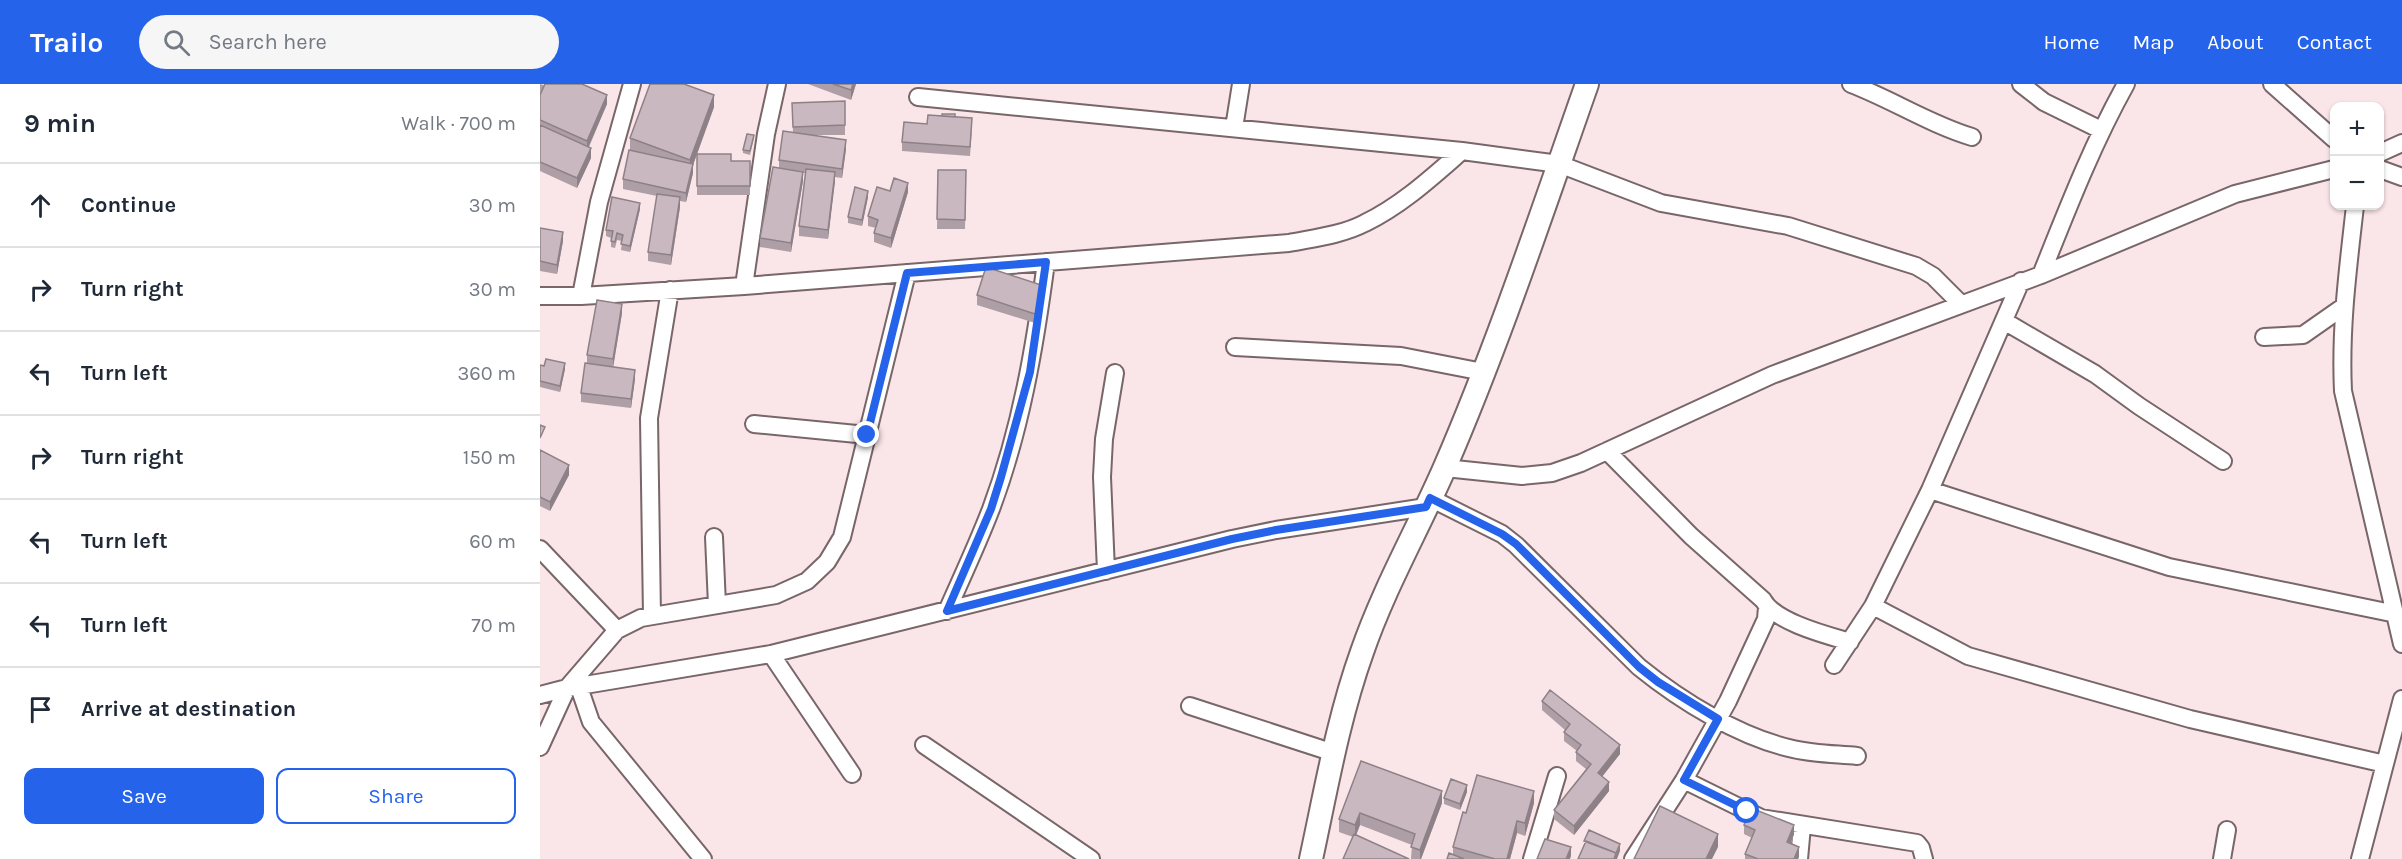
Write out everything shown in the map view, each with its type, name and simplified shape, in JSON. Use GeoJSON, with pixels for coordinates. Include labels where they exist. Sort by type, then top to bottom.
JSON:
{"type":"FeatureCollection","features":[{"type":"Feature","properties":{"kind":"street"},"geometry":{"type":"LineString","coordinates":[[581,296],[599,202],[632,84]]}},
{"type":"Feature","properties":{"kind":"street"},"geometry":{"type":"LineString","coordinates":[[744,286],[766,134],[777,84]]}},
{"type":"Feature","properties":{"kind":"street"},"geometry":{"type":"LineString","coordinates":[[1234,128],[1241,84]]}},
{"type":"Feature","properties":{"kind":"street"},"geometry":{"type":"LineString","coordinates":[[1311,859],[1344,711],[1361,653],[1380,604],[1445,468],[1483,372],[1587,84]]}},
{"type":"Feature","properties":{"kind":"street"},"geometry":{"type":"LineString","coordinates":[[1851,84],[1876,93],[1938,126],[1972,136]]}},
{"type":"Feature","properties":{"kind":"street"},"geometry":{"type":"LineString","coordinates":[[2020,84],[2044,102],[2101,130]]}},
{"type":"Feature","properties":{"kind":"street"},"geometry":{"type":"LineString","coordinates":[[2041,275],[2101,130],[2126,84]]}},
{"type":"Feature","properties":{"kind":"street"},"geometry":{"type":"LineString","coordinates":[[2272,84],[2330,136]]}},
{"type":"Feature","properties":{"kind":"street"},"geometry":{"type":"LineString","coordinates":[[918,97],[1462,151],[1559,165],[1661,203],[1788,226],[1916,266],[1933,276],[1961,304]]}},
{"type":"Feature","properties":{"kind":"street"},"geometry":{"type":"LineString","coordinates":[[2384,151],[2402,142]]}},
{"type":"Feature","properties":{"kind":"street"},"geometry":{"type":"LineString","coordinates":[[540,296],[581,296],[744,286],[1289,243],[1332,235],[1365,223],[1409,197],[1462,151]]}},
{"type":"Feature","properties":{"kind":"street"},"geometry":{"type":"LineString","coordinates":[[1445,468],[1522,476],[1552,473],[1607,451],[1772,375],[2041,275],[2235,194],[2330,170]]}},
{"type":"Feature","properties":{"kind":"street"},"geometry":{"type":"LineString","coordinates":[[2384,171],[2402,177]]}},
{"type":"Feature","properties":{"kind":"street"},"geometry":{"type":"LineString","coordinates":[[2355,210],[2343,307],[2341,352],[2343,391],[2402,644]]}},
{"type":"Feature","properties":{"kind":"street"},"geometry":{"type":"LineString","coordinates":[[947,611],[991,509],[1001,477],[1030,372],[1046,262]]}},
{"type":"Feature","properties":{"kind":"street"},"geometry":{"type":"LineString","coordinates":[[540,747],[573,687],[617,630],[641,618],[776,595],[807,581],[827,562],[842,537],[907,273]]}},
{"type":"Feature","properties":{"kind":"street"},"geometry":{"type":"LineString","coordinates":[[1834,665],[1873,606],[1930,490],[2021,281]]}},
{"type":"Feature","properties":{"kind":"street"},"geometry":{"type":"LineString","coordinates":[[652,616],[649,418],[670,290]]}},
{"type":"Feature","properties":{"kind":"street"},"geometry":{"type":"LineString","coordinates":[[2264,337],[2303,335],[2343,307]]}},
{"type":"Feature","properties":{"kind":"street"},"geometry":{"type":"LineString","coordinates":[[2004,321],[2095,374],[2223,461]]}},
{"type":"Feature","properties":{"kind":"street"},"geometry":{"type":"LineString","coordinates":[[1234,347],[1401,356],[1483,372]]}},
{"type":"Feature","properties":{"kind":"street"},"geometry":{"type":"LineString","coordinates":[[1106,571],[1102,477],[1104,439],[1115,373]]}},
{"type":"Feature","properties":{"kind":"street"},"geometry":{"type":"LineString","coordinates":[[754,424],[867,435]]}},
{"type":"Feature","properties":{"kind":"street"},"geometry":{"type":"LineString","coordinates":[[1607,451],[1690,536],[1763,600],[1767,608],[1766,620],[1718,719],[1684,780],[1633,859]]}},
{"type":"Feature","properties":{"kind":"street"},"geometry":{"type":"LineString","coordinates":[[1930,490],[2118,553],[2169,567],[2396,614]]}},
{"type":"Feature","properties":{"kind":"street"},"geometry":{"type":"LineString","coordinates":[[540,695],[573,687],[771,654],[1276,530],[1428,503],[1502,534],[1516,544],[1639,667],[1658,682],[1718,719],[1774,744],[1795,750],[1857,756]]}},
{"type":"Feature","properties":{"kind":"street"},"geometry":{"type":"LineString","coordinates":[[714,537],[717,605]]}},
{"type":"Feature","properties":{"kind":"street"},"geometry":{"type":"LineString","coordinates":[[540,549],[617,630]]}},
{"type":"Feature","properties":{"kind":"street"},"geometry":{"type":"LineString","coordinates":[[1873,606],[1968,656],[2190,719],[2385,764]]}},
{"type":"Feature","properties":{"kind":"street"},"geometry":{"type":"LineString","coordinates":[[1767,608],[1807,629],[1850,642]]}},
{"type":"Feature","properties":{"kind":"street"},"geometry":{"type":"LineString","coordinates":[[771,654],[852,774]]}},
{"type":"Feature","properties":{"kind":"street"},"geometry":{"type":"LineString","coordinates":[[573,687],[591,722],[703,859]]}},
{"type":"Feature","properties":{"kind":"street"},"geometry":{"type":"LineString","coordinates":[[2360,859],[2402,699]]}},
{"type":"Feature","properties":{"kind":"street"},"geometry":{"type":"LineString","coordinates":[[1190,706],[1334,753]]}},
{"type":"Feature","properties":{"kind":"street"},"geometry":{"type":"LineString","coordinates":[[924,745],[1091,859]]}},
{"type":"Feature","properties":{"kind":"street"},"geometry":{"type":"LineString","coordinates":[[1532,859],[1557,776]]}},
{"type":"Feature","properties":{"kind":"street"},"geometry":{"type":"LineString","coordinates":[[1684,780],[1761,818],[1917,843],[1922,848],[1924,859]]}},
{"type":"Feature","properties":{"kind":"street"},"geometry":{"type":"LineString","coordinates":[[1799,859],[1802,826]]}},
{"type":"Feature","properties":{"kind":"street"},"geometry":{"type":"LineString","coordinates":[[2222,859],[2227,830]]}},
{"type":"Feature","properties":{"kind":"building"},"geometry":{"type":"Polygon","coordinates":[[[545,84],[582,84],[607,95],[587,141],[540,120],[540,95],[545,84]]]}},
{"type":"Feature","properties":{"kind":"building"},"geometry":{"type":"Polygon","coordinates":[[[650,84],[684,84],[714,95],[690,160],[630,138],[650,84]]]}},
{"type":"Feature","properties":{"kind":"building"},"geometry":{"type":"Polygon","coordinates":[[[833,84],[853,84],[851,90],[833,84]]]}},
{"type":"Feature","properties":{"kind":"building"},"geometry":{"type":"Polygon","coordinates":[[[845,101],[845,125],[793,127],[792,103],[845,101]]]}},
{"type":"Feature","properties":{"kind":"building"},"geometry":{"type":"Polygon","coordinates":[[[942,114],[955,114],[955,117],[942,116],[942,114]]]}},
{"type":"Feature","properties":{"kind":"building"},"geometry":{"type":"Polygon","coordinates":[[[928,115],[972,118],[970,147],[902,142],[904,122],[927,124],[928,115]]]}},
{"type":"Feature","properties":{"kind":"building"},"geometry":{"type":"Polygon","coordinates":[[[540,125],[591,148],[577,178],[540,162],[540,125]]]}},
{"type":"Feature","properties":{"kind":"building"},"geometry":{"type":"Polygon","coordinates":[[[783,131],[846,140],[842,169],[779,160],[783,131]]]}},
{"type":"Feature","properties":{"kind":"building"},"geometry":{"type":"Polygon","coordinates":[[[747,134],[754,135],[750,151],[743,150],[747,134]]]}},
{"type":"Feature","properties":{"kind":"building"},"geometry":{"type":"Polygon","coordinates":[[[629,150],[693,164],[686,193],[623,179],[629,150]]]}},
{"type":"Feature","properties":{"kind":"building"},"geometry":{"type":"Polygon","coordinates":[[[697,154],[731,154],[731,161],[750,161],[750,186],[697,186],[697,154]]]}},
{"type":"Feature","properties":{"kind":"building"},"geometry":{"type":"Polygon","coordinates":[[[773,167],[803,172],[791,243],[760,238],[773,167]]]}},
{"type":"Feature","properties":{"kind":"building"},"geometry":{"type":"Polygon","coordinates":[[[806,169],[835,172],[828,230],[799,226],[806,169]]]}},
{"type":"Feature","properties":{"kind":"building"},"geometry":{"type":"Polygon","coordinates":[[[938,170],[966,170],[965,220],[937,219],[938,170]]]}},
{"type":"Feature","properties":{"kind":"building"},"geometry":{"type":"Polygon","coordinates":[[[894,178],[908,183],[891,238],[874,233],[878,220],[868,216],[877,187],[890,191],[894,178]]]}},
{"type":"Feature","properties":{"kind":"building"},"geometry":{"type":"Polygon","coordinates":[[[855,187],[868,191],[862,220],[848,217],[855,187]]]}},
{"type":"Feature","properties":{"kind":"building"},"geometry":{"type":"Polygon","coordinates":[[[657,194],[680,197],[671,255],[648,252],[657,194]]]}},
{"type":"Feature","properties":{"kind":"building"},"geometry":{"type":"Polygon","coordinates":[[[612,197],[640,203],[630,246],[621,244],[623,235],[617,233],[615,242],[611,241],[613,231],[606,230],[612,197]]]}},
{"type":"Feature","properties":{"kind":"building"},"geometry":{"type":"Polygon","coordinates":[[[540,228],[563,232],[557,265],[540,261],[540,228]]]}},
{"type":"Feature","properties":{"kind":"building"},"geometry":{"type":"Polygon","coordinates":[[[986,267],[1044,286],[1035,314],[977,295],[986,267]]]}},
{"type":"Feature","properties":{"kind":"building"},"geometry":{"type":"Polygon","coordinates":[[[597,300],[622,304],[613,359],[587,355],[597,300]]]}},
{"type":"Feature","properties":{"kind":"building"},"geometry":{"type":"Polygon","coordinates":[[[546,359],[565,363],[560,386],[540,381],[540,365],[544,366],[546,359]]]}},
{"type":"Feature","properties":{"kind":"building"},"geometry":{"type":"Polygon","coordinates":[[[585,363],[635,370],[631,399],[581,393],[585,363]]]}},
{"type":"Feature","properties":{"kind":"building"},"geometry":{"type":"Polygon","coordinates":[[[540,425],[545,427],[540,438],[540,425]]]}},
{"type":"Feature","properties":{"kind":"building"},"geometry":{"type":"Polygon","coordinates":[[[540,450],[569,465],[550,502],[540,497],[540,450]]]}},
{"type":"Feature","properties":{"kind":"building"},"geometry":{"type":"Polygon","coordinates":[[[1550,690],[1620,745],[1598,773],[1609,782],[1574,826],[1554,810],[1591,764],[1576,752],[1581,745],[1564,732],[1570,724],[1542,701],[1550,690]]]}},
{"type":"Feature","properties":{"kind":"building"},"geometry":{"type":"Polygon","coordinates":[[[1361,761],[1442,791],[1420,850],[1411,847],[1415,834],[1360,813],[1355,825],[1339,819],[1361,761]]]}},
{"type":"Feature","properties":{"kind":"building"},"geometry":{"type":"Polygon","coordinates":[[[1477,775],[1534,791],[1525,823],[1517,821],[1507,859],[1495,859],[1453,847],[1477,775]]]}},
{"type":"Feature","properties":{"kind":"building"},"geometry":{"type":"Polygon","coordinates":[[[1451,779],[1467,785],[1460,804],[1444,798],[1451,779]]]}},
{"type":"Feature","properties":{"kind":"building"},"geometry":{"type":"Polygon","coordinates":[[[1660,806],[1718,834],[1706,859],[1634,859],[1660,806]]]}},
{"type":"Feature","properties":{"kind":"building"},"geometry":{"type":"Polygon","coordinates":[[[1751,808],[1794,825],[1787,842],[1799,847],[1794,859],[1758,859],[1745,854],[1755,830],[1744,825],[1751,808]]]}},
{"type":"Feature","properties":{"kind":"building"},"geometry":{"type":"Polygon","coordinates":[[[1589,830],[1620,844],[1616,853],[1584,841],[1589,830]]]}},
{"type":"Feature","properties":{"kind":"building"},"geometry":{"type":"Polygon","coordinates":[[[1354,834],[1409,859],[1343,859],[1354,834]]]}},
{"type":"Feature","properties":{"kind":"building"},"geometry":{"type":"Polygon","coordinates":[[[1545,839],[1571,847],[1566,859],[1537,859],[1545,839]]]}},
{"type":"Feature","properties":{"kind":"building"},"geometry":{"type":"Polygon","coordinates":[[[1586,841],[1616,853],[1614,859],[1578,859],[1586,841]]]}},
{"type":"Feature","properties":{"kind":"building"},"geometry":{"type":"Polygon","coordinates":[[[1449,853],[1464,859],[1447,859],[1449,853]]]}},
{"type":"Feature","properties":{"kind":"route"},"geometry":{"type":"LineString","coordinates":[[867,435],[907,273],[1046,262],[1030,372],[1001,477],[991,509],[947,611],[1232,539],[1426,507],[1430,498],[1502,534],[1516,544],[1639,667],[1658,682],[1718,719],[1684,780],[1747,811]]}}]}
